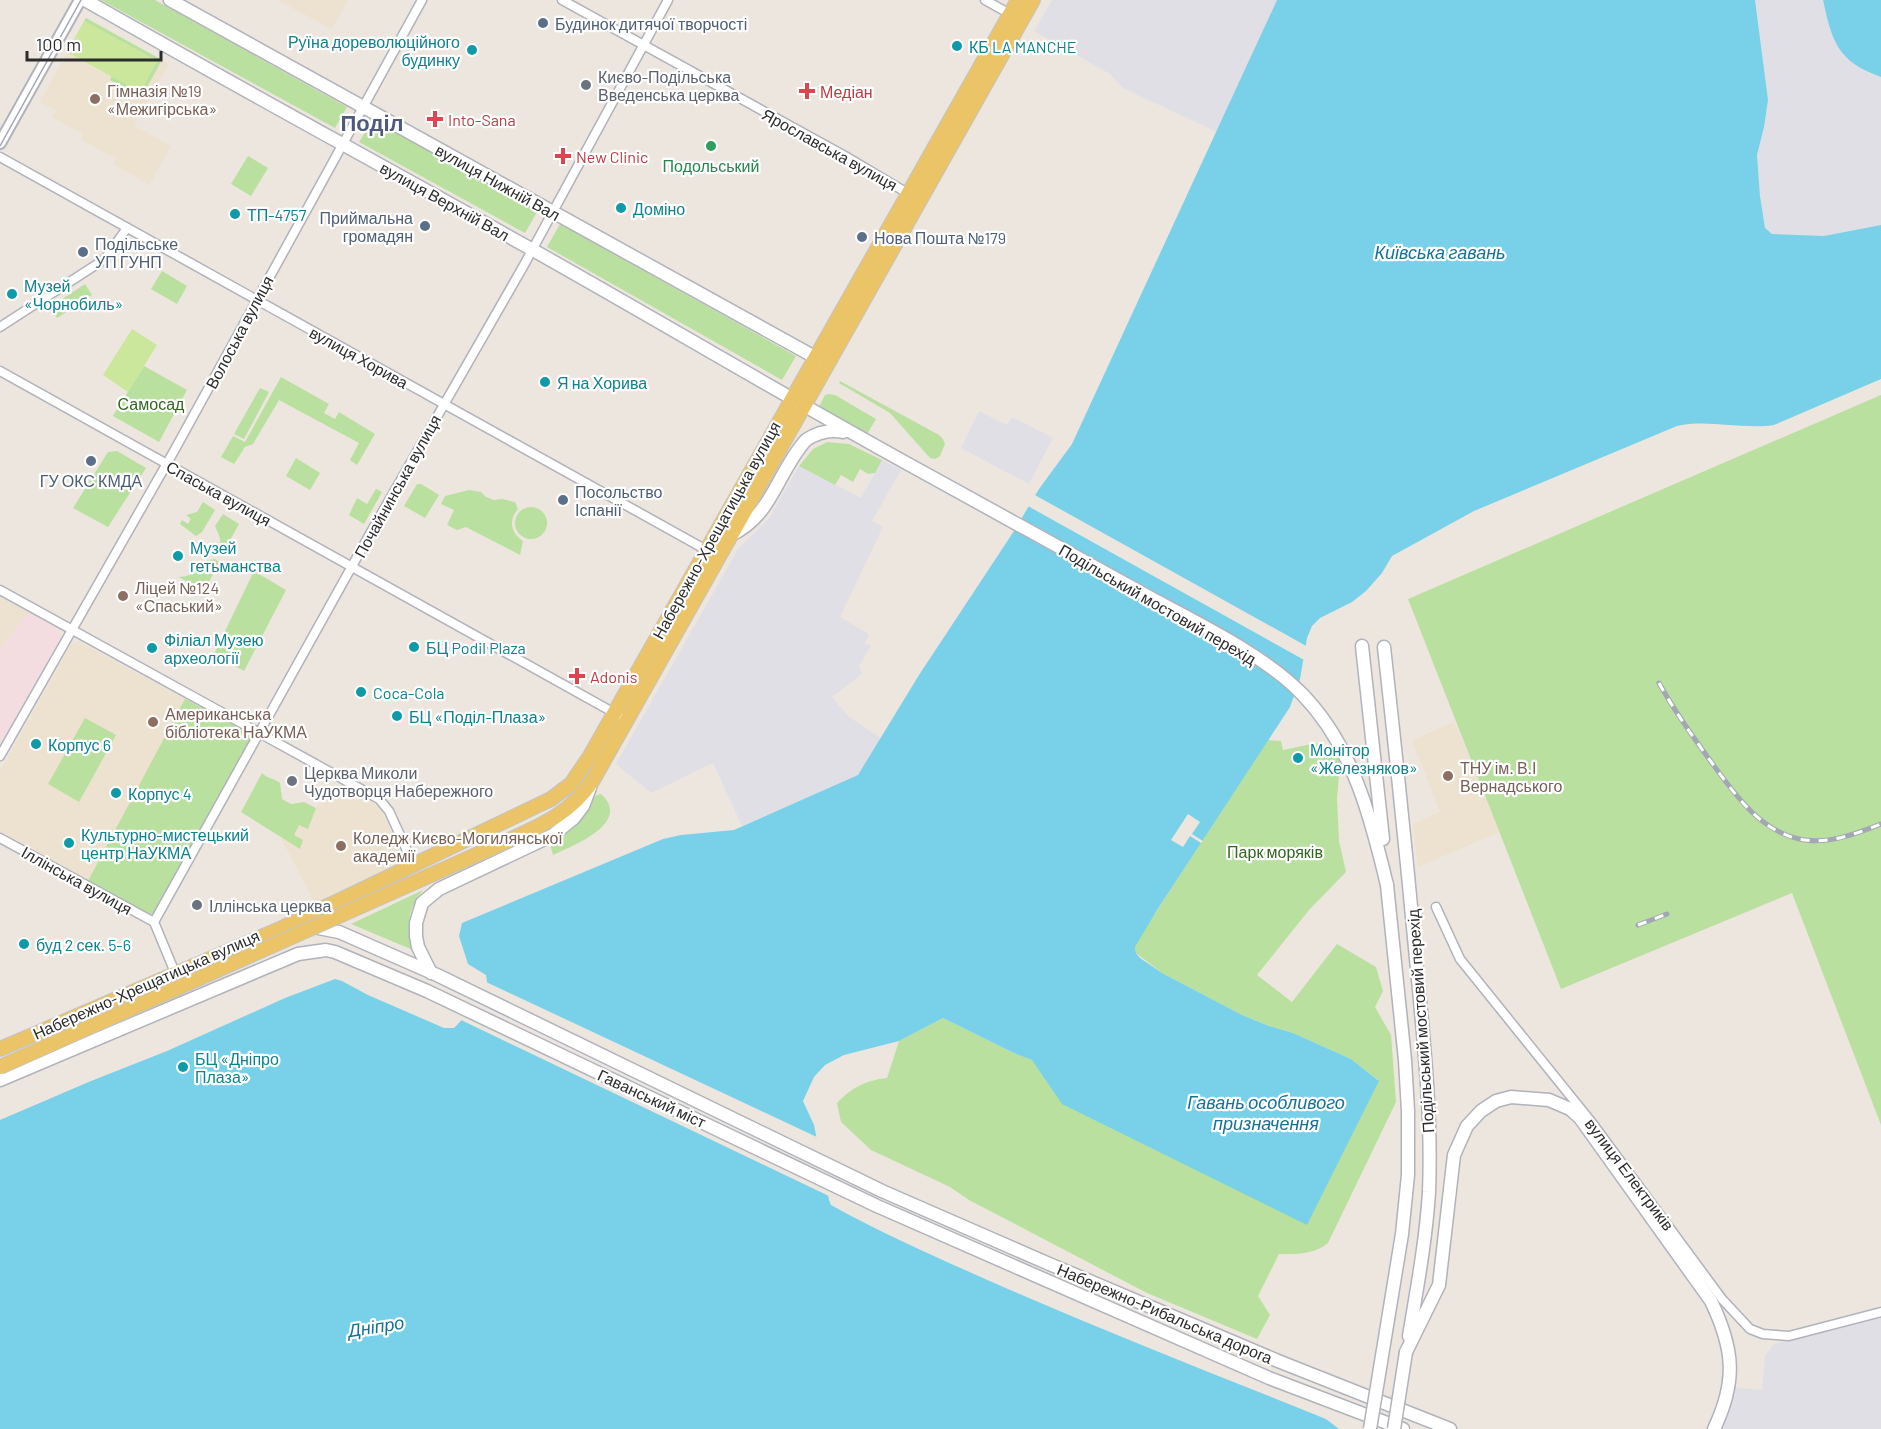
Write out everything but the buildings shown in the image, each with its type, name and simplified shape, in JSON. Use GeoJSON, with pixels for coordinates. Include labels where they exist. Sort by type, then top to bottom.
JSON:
{"type":"FeatureCollection","features":[{"type":"Feature","properties":{"kind":"main road","name":"вулиця Верхній Вал"},"geometry":{"type":"LineString","coordinates":[[85,0],[532,249],[856,436]]}},
{"type":"Feature","properties":{"kind":"main road","name":"вулиця Нижній Вал"},"geometry":{"type":"LineString","coordinates":[[170,0],[821,360]]}},
{"type":"Feature","properties":{"kind":"main road","name":"Набережно-Хрещатицька вулиця"},"geometry":{"type":"LineString","coordinates":[[0,1049],[282,928],[414,866],[563,791],[580,772],[706,550],[797,403],[909,194],[1018,0]]}},
{"type":"Feature","properties":{"kind":"main road","name":"Набережно-Хрещатицька вулиця"},"geometry":{"type":"LineString","coordinates":[[821,360],[1033,0]]}},
{"type":"Feature","properties":{"kind":"main road","name":"Набережно-Хрещатицька вулиця"},"geometry":{"type":"LineString","coordinates":[[0,1067],[496,846],[559,816],[577,802],[593,780],[628,720],[731,536],[797,403]]}},
{"type":"Feature","properties":{"kind":"main road"},"geometry":{"type":"LineString","coordinates":[[731,536],[746,528],[759,516],[806,440],[828,430],[856,436]]}},
{"type":"Feature","properties":{"kind":"main road","name":"Подільський мостовий перехід"},"geometry":{"type":"LineString","coordinates":[[856,436],[1194,621],[1282,676],[1303,694],[1347,758],[1373,827],[1387,885]]}},
{"type":"Feature","properties":{"kind":"main road","name":"Подільський мостовий перехід"},"geometry":{"type":"LineString","coordinates":[[1362,646],[1405,1070],[1408,1175],[1402,1234],[1370,1429]]}},
{"type":"Feature","properties":{"kind":"main road","name":"Подільський мостовий перехід"},"geometry":{"type":"LineString","coordinates":[[1384,647],[1408,869],[1427,1079],[1429,1133],[1429,1192],[1424,1238],[1394,1429]]}},
{"type":"Feature","properties":{"kind":"main road"},"geometry":{"type":"LineString","coordinates":[[433,974],[418,946],[416,936],[416,923],[422,903],[439,889],[560,831],[583,806],[593,780]]}},
{"type":"Feature","properties":{"kind":"main road","name":"Гаванський міст"},"geometry":{"type":"LineString","coordinates":[[282,928],[315,927],[339,932],[433,974],[882,1191]]}},
{"type":"Feature","properties":{"kind":"main road","name":"Гаванський міст"},"geometry":{"type":"LineString","coordinates":[[0,1080],[298,954],[326,950],[426,991],[877,1206]]}},
{"type":"Feature","properties":{"kind":"main road"},"geometry":{"type":"LineString","coordinates":[[1407,1352],[1439,1285],[1454,1155],[1467,1126],[1481,1111],[1496,1101],[1525,1097],[1559,1103],[1580,1118],[1711,1301],[1727,1340],[1730,1373],[1724,1407],[1714,1429]]}},
{"type":"Feature","properties":{"kind":"main road","name":"Набережно-Рибальська дорога"},"geometry":{"type":"LineString","coordinates":[[882,1191],[1278,1361],[1450,1429]]}},
{"type":"Feature","properties":{"kind":"main road","name":"Набережно-Рибальська дорога"},"geometry":{"type":"LineString","coordinates":[[877,1206],[1269,1378],[1403,1429]]}},
{"type":"Feature","properties":{"kind":"street"},"geometry":{"type":"LineString","coordinates":[[0,143],[80,0]]}},
{"type":"Feature","properties":{"kind":"street","name":"Волоська вулиця"},"geometry":{"type":"LineString","coordinates":[[0,756],[166,464],[422,0]]}},
{"type":"Feature","properties":{"kind":"street","name":"Ярославська вулиця"},"geometry":{"type":"LineString","coordinates":[[562,0],[845,156],[909,194]]}},
{"type":"Feature","properties":{"kind":"street","name":"Почайнинська вулиця"},"geometry":{"type":"LineString","coordinates":[[153,922],[532,249],[668,0]]}},
{"type":"Feature","properties":{"kind":"street"},"geometry":{"type":"LineString","coordinates":[[985,0],[1010,14]]}},
{"type":"Feature","properties":{"kind":"street","name":"вулиця Хорива"},"geometry":{"type":"LineString","coordinates":[[0,157],[719,557]]}},
{"type":"Feature","properties":{"kind":"street"},"geometry":{"type":"LineString","coordinates":[[0,327],[105,259],[127,228]]}},
{"type":"Feature","properties":{"kind":"street","name":"Спаська вулиця"},"geometry":{"type":"LineString","coordinates":[[0,370],[628,720]]}},
{"type":"Feature","properties":{"kind":"street"},"geometry":{"type":"LineString","coordinates":[[0,590],[379,799],[389,811],[414,866]]}},
{"type":"Feature","properties":{"kind":"street","name":"Іллінська вулиця"},"geometry":{"type":"LineString","coordinates":[[0,838],[153,922]]}},
{"type":"Feature","properties":{"kind":"street","name":"вулиця Електриків"},"geometry":{"type":"LineString","coordinates":[[1436,907],[1460,959],[1593,1124],[1722,1299],[1750,1329],[1769,1335],[1789,1336],[1881,1312]]}},
{"type":"Feature","properties":{"kind":"street"},"geometry":{"type":"LineString","coordinates":[[153,922],[176,975]]}},
{"type":"Feature","properties":{"kind":"shaded area"},"geometry":{"type":"Polygon","coordinates":[[[277,0],[348,0],[332,29],[277,0]]]}},
{"type":"Feature","properties":{"kind":"shaded area"},"geometry":{"type":"Polygon","coordinates":[[[1052,0],[1277,0],[1217,132],[1123,88],[1110,74],[1034,31],[1052,0]]]}},
{"type":"Feature","properties":{"kind":"shaded area"},"geometry":{"type":"Polygon","coordinates":[[[1755,0],[1823,0],[1826,14],[1867,72],[1881,77],[1881,225],[1824,236],[1772,234],[1765,228],[1757,155],[1768,100],[1755,0]]]}},
{"type":"Feature","properties":{"kind":"shaded area","name":"Гімназія №19 «Межигірська»"},"geometry":{"type":"Polygon","coordinates":[[[86,18],[169,64],[134,125],[171,146],[149,185],[113,164],[116,159],[81,139],[83,134],[52,117],[56,111],[40,102],[86,18]]]}},
{"type":"Feature","properties":{"kind":"shaded area"},"geometry":{"type":"Polygon","coordinates":[[[979,411],[1007,425],[1012,417],[1053,438],[1029,484],[961,448],[979,411]]]}},
{"type":"Feature","properties":{"kind":"shaded area"},"geometry":{"type":"Polygon","coordinates":[[[882,460],[901,470],[872,521],[883,527],[840,617],[869,634],[865,643],[871,646],[859,666],[862,674],[832,697],[848,716],[882,739],[859,775],[742,826],[713,763],[651,793],[616,764],[738,549],[770,517],[799,466],[861,498],[882,460]]]}},
{"type":"Feature","properties":{"kind":"shaded area"},"geometry":{"type":"Polygon","coordinates":[[[0,597],[28,612],[0,651],[0,597]]]}},
{"type":"Feature","properties":{"kind":"shaded area"},"geometry":{"type":"Polygon","coordinates":[[[28,612],[59,629],[61,637],[0,747],[0,651],[28,612]]]}},
{"type":"Feature","properties":{"kind":"shaded area"},"geometry":{"type":"Polygon","coordinates":[[[78,641],[185,699],[88,881],[0,831],[0,771],[71,644],[78,641]]]}},
{"type":"Feature","properties":{"kind":"shaded area"},"geometry":{"type":"Polygon","coordinates":[[[1454,722],[1502,831],[1418,867],[1413,824],[1440,812],[1412,740],[1454,722]]]}},
{"type":"Feature","properties":{"kind":"shaded area","name":"Коледж Києво-Могилянської академії"},"geometry":{"type":"Polygon","coordinates":[[[343,783],[371,800],[381,810],[401,853],[401,861],[400,864],[316,905],[281,838],[343,783]]]}},
{"type":"Feature","properties":{"kind":"shaded area"},"geometry":{"type":"Polygon","coordinates":[[[1881,1316],[1881,1429],[1715,1429],[1729,1387],[1762,1390],[1765,1356],[1774,1344],[1881,1316]]]}},
{"type":"Feature","properties":{"kind":"green space"},"geometry":{"type":"Polygon","coordinates":[[[101,0],[155,0],[347,107],[335,128],[101,0]]]}},
{"type":"Feature","properties":{"kind":"green space"},"geometry":{"type":"Polygon","coordinates":[[[86,18],[162,60],[143,94],[138,95],[110,80],[112,76],[140,92],[157,61],[84,21],[86,18]]]}},
{"type":"Feature","properties":{"kind":"green space"},"geometry":{"type":"Polygon","coordinates":[[[84,21],[157,61],[140,92],[67,52],[84,21]]]}},
{"type":"Feature","properties":{"kind":"green space"},"geometry":{"type":"Polygon","coordinates":[[[373,120],[537,212],[525,233],[359,142],[373,120]]]}},
{"type":"Feature","properties":{"kind":"green space"},"geometry":{"type":"Polygon","coordinates":[[[248,156],[268,168],[251,196],[231,184],[248,156]]]}},
{"type":"Feature","properties":{"kind":"green space"},"geometry":{"type":"Polygon","coordinates":[[[560,224],[796,356],[782,380],[547,247],[560,224]]]}},
{"type":"Feature","properties":{"kind":"green space"},"geometry":{"type":"Polygon","coordinates":[[[162,271],[187,286],[177,304],[151,289],[162,271]]]}},
{"type":"Feature","properties":{"kind":"green space"},"geometry":{"type":"Polygon","coordinates":[[[85,284],[92,295],[57,318],[50,307],[85,284]]]}},
{"type":"Feature","properties":{"kind":"green space"},"geometry":{"type":"Polygon","coordinates":[[[132,329],[157,345],[128,392],[103,375],[132,329]]]}},
{"type":"Feature","properties":{"kind":"green space","name":"Самосад"},"geometry":{"type":"Polygon","coordinates":[[[144,366],[187,390],[159,442],[113,416],[144,366]]]}},
{"type":"Feature","properties":{"kind":"green space"},"geometry":{"type":"Polygon","coordinates":[[[281,377],[329,404],[324,413],[335,419],[339,412],[375,434],[357,465],[350,460],[359,443],[279,400],[253,444],[245,447],[234,464],[221,457],[233,436],[245,442],[281,377]]]}},
{"type":"Feature","properties":{"kind":"green space"},"geometry":{"type":"Polygon","coordinates":[[[840,381],[939,435],[945,444],[940,456],[935,459],[930,458],[890,413],[839,383],[840,381]]]}},
{"type":"Feature","properties":{"kind":"green space"},"geometry":{"type":"Polygon","coordinates":[[[260,388],[269,392],[244,439],[234,434],[260,388]]]}},
{"type":"Feature","properties":{"kind":"green space"},"geometry":{"type":"Polygon","coordinates":[[[825,395],[835,395],[876,419],[867,434],[819,407],[825,395]]]}},
{"type":"Feature","properties":{"kind":"green space"},"geometry":{"type":"Polygon","coordinates":[[[1881,395],[1881,1125],[1792,893],[1561,989],[1408,599],[1881,395]]]}},
{"type":"Feature","properties":{"kind":"green space"},"geometry":{"type":"Polygon","coordinates":[[[827,442],[849,444],[882,460],[875,473],[868,474],[860,469],[853,482],[841,475],[835,485],[799,466],[813,449],[827,442]]]}},
{"type":"Feature","properties":{"kind":"green space"},"geometry":{"type":"Polygon","coordinates":[[[117,451],[146,468],[108,527],[73,508],[108,452],[117,451]]]}},
{"type":"Feature","properties":{"kind":"green space"},"geometry":{"type":"Polygon","coordinates":[[[296,458],[320,473],[310,490],[286,476],[296,458]]]}},
{"type":"Feature","properties":{"kind":"green space"},"geometry":{"type":"Polygon","coordinates":[[[417,484],[439,495],[425,518],[404,506],[417,484]]]}},
{"type":"Feature","properties":{"kind":"green space"},"geometry":{"type":"Polygon","coordinates":[[[376,489],[382,492],[364,524],[349,515],[357,498],[367,504],[376,489]]]}},
{"type":"Feature","properties":{"kind":"green space"},"geometry":{"type":"Polygon","coordinates":[[[469,490],[481,492],[494,500],[515,502],[518,509],[512,526],[516,535],[523,541],[520,555],[466,527],[457,530],[447,525],[454,510],[441,504],[445,496],[469,490]]]}},
{"type":"Feature","properties":{"kind":"green space"},"geometry":{"type":"Polygon","coordinates":[[[203,502],[215,510],[202,532],[196,536],[180,524],[182,520],[188,524],[191,519],[186,515],[197,512],[203,502]]]}},
{"type":"Feature","properties":{"kind":"green space"},"geometry":{"type":"Polygon","coordinates":[[[531,507],[542,512],[547,523],[542,534],[531,539],[520,534],[515,523],[520,512],[531,507]]]}},
{"type":"Feature","properties":{"kind":"green space"},"geometry":{"type":"Polygon","coordinates":[[[223,514],[239,524],[221,556],[220,538],[215,526],[223,514]]]}},
{"type":"Feature","properties":{"kind":"green space"},"geometry":{"type":"Polygon","coordinates":[[[215,559],[219,562],[204,592],[179,577],[192,574],[200,562],[215,559]]]}},
{"type":"Feature","properties":{"kind":"green space"},"geometry":{"type":"Polygon","coordinates":[[[254,571],[286,590],[244,671],[214,654],[254,571]]]}},
{"type":"Feature","properties":{"kind":"green space"},"geometry":{"type":"Polygon","coordinates":[[[185,699],[247,732],[251,740],[157,910],[151,914],[88,881],[185,699]]]}},
{"type":"Feature","properties":{"kind":"green space"},"geometry":{"type":"Polygon","coordinates":[[[85,718],[116,735],[79,802],[48,784],[85,718]]]}},
{"type":"Feature","properties":{"kind":"green space","name":"Парк моряків"},"geometry":{"type":"Polygon","coordinates":[[[1267,740],[1281,741],[1283,750],[1321,742],[1337,753],[1340,764],[1337,798],[1339,841],[1346,872],[1309,910],[1257,975],[1292,1002],[1337,944],[1376,967],[1383,991],[1375,1007],[1391,1035],[1396,1102],[1328,1243],[1311,1252],[1279,1254],[1258,1296],[1270,1315],[1257,1339],[1147,1293],[969,1200],[950,1187],[871,1150],[841,1122],[837,1103],[859,1086],[887,1078],[899,1041],[943,1018],[1032,1060],[1043,1073],[1378,1080],[1351,1059],[1293,1033],[1242,1015],[1162,973],[1136,953],[1135,947],[1143,932],[1267,740]]]}},
{"type":"Feature","properties":{"kind":"green space"},"geometry":{"type":"Polygon","coordinates":[[[262,773],[280,783],[282,799],[291,804],[304,802],[316,808],[308,829],[299,825],[294,835],[303,840],[300,849],[241,812],[262,773]]]}},
{"type":"Feature","properties":{"kind":"green space"},"geometry":{"type":"Polygon","coordinates":[[[601,794],[609,805],[610,814],[605,824],[585,839],[553,855],[550,844],[577,824],[595,796],[601,794]]]}},
{"type":"Feature","properties":{"kind":"green space"},"geometry":{"type":"Polygon","coordinates":[[[423,890],[409,918],[409,934],[413,950],[351,924],[423,890]]]}},
{"type":"Feature","properties":{"kind":"water","name":"Київська гавань"},"geometry":{"type":"Polygon","coordinates":[[[1277,0],[1755,0],[1768,100],[1757,155],[1765,228],[1772,234],[1824,236],[1881,225],[1881,379],[1774,425],[1689,424],[1677,426],[1474,511],[1392,556],[1382,573],[1366,591],[1352,602],[1320,618],[1312,626],[1307,638],[1300,679],[1290,707],[1135,947],[1140,958],[1162,973],[1242,1015],[1293,1033],[1351,1059],[1379,1081],[1307,1225],[1062,1104],[1032,1060],[943,1018],[899,1041],[844,1055],[825,1065],[814,1077],[803,1101],[814,1125],[831,1205],[891,1236],[992,1282],[1116,1335],[1326,1419],[1339,1429],[0,1429],[0,1120],[167,1051],[285,998],[335,979],[444,1028],[454,1028],[488,989],[486,975],[468,964],[459,936],[462,923],[663,839],[734,830],[858,775],[919,675],[1039,489],[1072,444],[1277,0]]]}},
{"type":"Feature","properties":{"kind":"water"},"geometry":{"type":"Polygon","coordinates":[[[1823,0],[1881,0],[1881,77],[1855,65],[1839,49],[1830,28],[1823,0]]]}},
{"type":"Feature","properties":{"kind":"pier"},"geometry":{"type":"Polygon","coordinates":[[[1033,494],[1308,647],[1306,661],[1026,505],[1033,494]]]}},
{"type":"Feature","properties":{"kind":"pier"},"geometry":{"type":"Polygon","coordinates":[[[1188,814],[1200,822],[1192,834],[1203,841],[1201,843],[1190,836],[1183,847],[1171,840],[1188,814]]]}},
{"type":"Feature","properties":{"kind":"pier"},"geometry":{"type":"Polygon","coordinates":[[[484,981],[819,1138],[831,1197],[459,1019],[483,992],[484,981]]]}},
{"type":"Feature","properties":{"kind":"tram line"},"geometry":{"type":"LineString","coordinates":[[0,146],[81,0]]}},
{"type":"Feature","properties":{"kind":"railway"},"geometry":{"type":"LineString","coordinates":[[1659,683],[1684,724],[1731,788],[1751,812],[1763,822],[1790,836],[1814,841],[1834,839],[1881,824]]}},
{"type":"Feature","properties":{"kind":"railway"},"geometry":{"type":"LineString","coordinates":[[1638,925],[1667,914]]}},
{"type":"Feature","properties":{"kind":"place","name":"Будинок дитячої творчості"},"geometry":{"type":"Point","coordinates":[543,23]}},
{"type":"Feature","properties":{"kind":"place","name":"КБ LA MANCHE"},"geometry":{"type":"Point","coordinates":[957,46]}},
{"type":"Feature","properties":{"kind":"place","name":"Руїна дореволюційного будинку"},"geometry":{"type":"Point","coordinates":[472,50]}},
{"type":"Feature","properties":{"kind":"place","name":"Києво-Подільська Введенська церква"},"geometry":{"type":"Point","coordinates":[586,85]}},
{"type":"Feature","properties":{"kind":"place","name":"Медіан"},"geometry":{"type":"Point","coordinates":[807,91]}},
{"type":"Feature","properties":{"kind":"place","name":"Гімназія №19 «Межигірська»"},"geometry":{"type":"Point","coordinates":[95,99]}},
{"type":"Feature","properties":{"kind":"place","name":"Into-Sana"},"geometry":{"type":"Point","coordinates":[435,119]}},
{"type":"Feature","properties":{"kind":"place","name":"Подольський"},"geometry":{"type":"Point","coordinates":[711,146]}},
{"type":"Feature","properties":{"kind":"place","name":"New Clinic"},"geometry":{"type":"Point","coordinates":[563,156]}},
{"type":"Feature","properties":{"kind":"place","name":"Доміно"},"geometry":{"type":"Point","coordinates":[621,208]}},
{"type":"Feature","properties":{"kind":"place","name":"ТП-4757"},"geometry":{"type":"Point","coordinates":[235,214]}},
{"type":"Feature","properties":{"kind":"place","name":"Приймальна громадян"},"geometry":{"type":"Point","coordinates":[425,226]}},
{"type":"Feature","properties":{"kind":"place","name":"Нова Пошта №179"},"geometry":{"type":"Point","coordinates":[862,237]}},
{"type":"Feature","properties":{"kind":"place","name":"Подільське УП ГУНП"},"geometry":{"type":"Point","coordinates":[83,252]}},
{"type":"Feature","properties":{"kind":"place","name":"Музей «Чорнобиль»"},"geometry":{"type":"Point","coordinates":[12,294]}},
{"type":"Feature","properties":{"kind":"place","name":"Я на Хорива"},"geometry":{"type":"Point","coordinates":[545,382]}},
{"type":"Feature","properties":{"kind":"place","name":"ГУ ОКС КМДА"},"geometry":{"type":"Point","coordinates":[91,461]}},
{"type":"Feature","properties":{"kind":"place","name":"Посольство Іспанії"},"geometry":{"type":"Point","coordinates":[563,500]}},
{"type":"Feature","properties":{"kind":"place","name":"Музей гетьманства"},"geometry":{"type":"Point","coordinates":[178,556]}},
{"type":"Feature","properties":{"kind":"place","name":"Ліцей №124 «Спаський»"},"geometry":{"type":"Point","coordinates":[123,596]}},
{"type":"Feature","properties":{"kind":"place","name":"БЦ Podil Plaza"},"geometry":{"type":"Point","coordinates":[414,647]}},
{"type":"Feature","properties":{"kind":"place","name":"Філіал Музею археології"},"geometry":{"type":"Point","coordinates":[152,648]}},
{"type":"Feature","properties":{"kind":"place","name":"Adonis"},"geometry":{"type":"Point","coordinates":[577,676]}},
{"type":"Feature","properties":{"kind":"place","name":"Coca-Cola"},"geometry":{"type":"Point","coordinates":[361,692]}},
{"type":"Feature","properties":{"kind":"place","name":"БЦ «Поділ-Плаза»"},"geometry":{"type":"Point","coordinates":[397,716]}},
{"type":"Feature","properties":{"kind":"place","name":"Американська бібліотека НаУКМА"},"geometry":{"type":"Point","coordinates":[153,722]}},
{"type":"Feature","properties":{"kind":"place","name":"Корпус 6"},"geometry":{"type":"Point","coordinates":[36,744]}},
{"type":"Feature","properties":{"kind":"place","name":"Монітор «Железняков»"},"geometry":{"type":"Point","coordinates":[1298,758]}},
{"type":"Feature","properties":{"kind":"place","name":"ТНУ ім. В.І Вернадського"},"geometry":{"type":"Point","coordinates":[1448,776]}},
{"type":"Feature","properties":{"kind":"place","name":"Церква Миколи Чудотворця Набережного"},"geometry":{"type":"Point","coordinates":[292,781]}},
{"type":"Feature","properties":{"kind":"place","name":"Корпус 4"},"geometry":{"type":"Point","coordinates":[116,793]}},
{"type":"Feature","properties":{"kind":"place","name":"Культурно-мистецький центр НаУКМА"},"geometry":{"type":"Point","coordinates":[69,843]}},
{"type":"Feature","properties":{"kind":"place","name":"Коледж Києво-Могилянської академії"},"geometry":{"type":"Point","coordinates":[341,846]}},
{"type":"Feature","properties":{"kind":"place","name":"Іллінська церква"},"geometry":{"type":"Point","coordinates":[197,905]}},
{"type":"Feature","properties":{"kind":"place","name":"буд 2 сек. 5-6"},"geometry":{"type":"Point","coordinates":[24,944]}},
{"type":"Feature","properties":{"kind":"place","name":"БЦ «Дніпро Плаза»"},"geometry":{"type":"Point","coordinates":[183,1067]}},
{"type":"Feature","properties":{"kind":"district","name":"Поділ"},"geometry":{"type":"Point","coordinates":[372,122]}},
{"type":"Feature","properties":{"kind":"water label","name":"Гавань особливого призначення"},"geometry":{"type":"Point","coordinates":[1266,1112]}},
{"type":"Feature","properties":{"kind":"water label","name":"Дніпро"},"geometry":{"type":"Point","coordinates":[376,1326]}}]}
